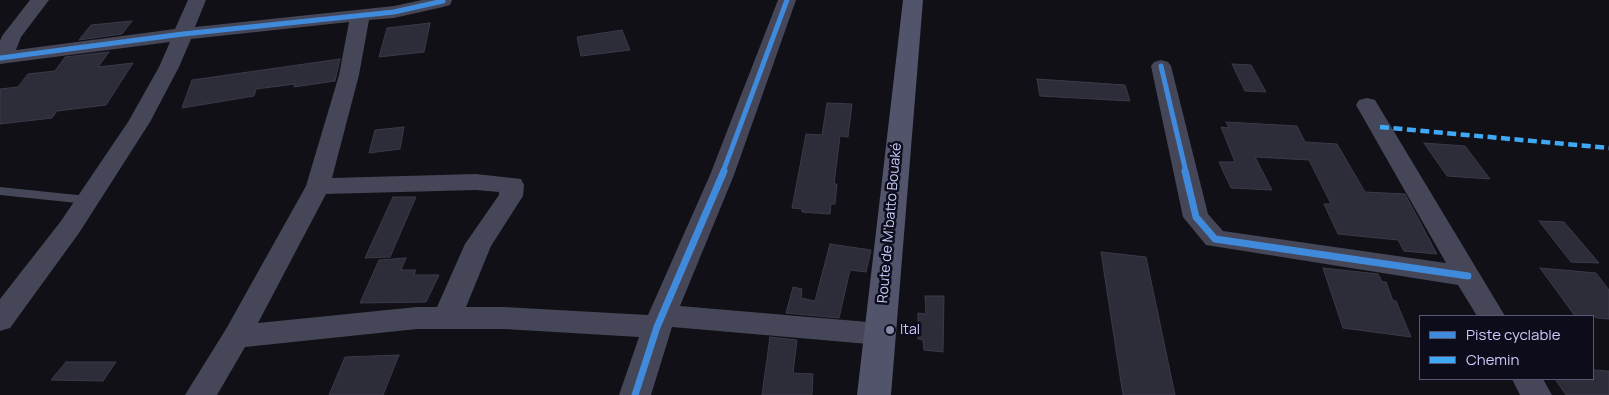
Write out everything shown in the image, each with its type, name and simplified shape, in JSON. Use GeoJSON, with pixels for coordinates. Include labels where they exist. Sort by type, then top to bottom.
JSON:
{"type":"FeatureCollection","features":[{"type":"Feature","properties":{"kind":"street"},"geometry":{"type":"LineString","coordinates":[[1,58],[12,36],[40,0]]}},
{"type":"Feature","properties":{"kind":"street"},"geometry":{"type":"LineString","coordinates":[[0,320],[70,227],[139,122],[169,66],[197,0]]}},
{"type":"Feature","properties":{"kind":"street"},"geometry":{"type":"LineString","coordinates":[[635,395],[660,321],[722,175],[787,0]]}},
{"type":"Feature","properties":{"kind":"street","name":"Route de M'batto Bouaké"},"geometry":{"type":"LineString","coordinates":[[874,395],[906,51],[913,0]]}},
{"type":"Feature","properties":{"kind":"street"},"geometry":{"type":"LineString","coordinates":[[1,58],[183,34],[394,12],[443,1]]}},
{"type":"Feature","properties":{"kind":"street"},"geometry":{"type":"LineString","coordinates":[[202,395],[236,337],[318,186],[349,75],[360,15]]}},
{"type":"Feature","properties":{"kind":"street"},"geometry":{"type":"LineString","coordinates":[[1161,66],[1196,216],[1215,239],[1468,276]]}},
{"type":"Feature","properties":{"kind":"street"},"geometry":{"type":"LineString","coordinates":[[1368,105],[1490,315]]}},
{"type":"Feature","properties":{"kind":"street"},"geometry":{"type":"LineString","coordinates":[[318,186],[476,182],[512,185],[511,196],[478,244],[446,318]]}},
{"type":"Feature","properties":{"kind":"street"},"geometry":{"type":"LineString","coordinates":[[236,337],[416,318],[660,321],[880,334]]}},
{"type":"Feature","properties":{"kind":"street"},"geometry":{"type":"LineString","coordinates":[[1528,380],[1536,395]]}},
{"type":"Feature","properties":{"kind":"lane"},"geometry":{"type":"LineString","coordinates":[[0,191],[87,200]]}},
{"type":"Feature","properties":{"kind":"building"},"geometry":{"type":"Polygon","coordinates":[[[132,21],[122,34],[79,40],[91,25],[132,21]]]}},
{"type":"Feature","properties":{"kind":"building"},"geometry":{"type":"Polygon","coordinates":[[[430,23],[424,52],[379,57],[387,28],[430,23]]]}},
{"type":"Feature","properties":{"kind":"building"},"geometry":{"type":"Polygon","coordinates":[[[622,30],[630,50],[581,56],[577,37],[622,30]]]}},
{"type":"Feature","properties":{"kind":"building"},"geometry":{"type":"Polygon","coordinates":[[[109,52],[98,67],[133,63],[106,105],[57,111],[52,118],[0,124],[0,89],[18,87],[28,74],[55,71],[65,57],[109,52]]]}},
{"type":"Feature","properties":{"kind":"building"},"geometry":{"type":"Polygon","coordinates":[[[340,59],[335,81],[294,87],[295,84],[256,89],[254,96],[182,108],[192,80],[340,59]]]}},
{"type":"Feature","properties":{"kind":"building"},"geometry":{"type":"Polygon","coordinates":[[[1232,64],[1251,65],[1266,92],[1245,91],[1232,64]]]}},
{"type":"Feature","properties":{"kind":"building"},"geometry":{"type":"Polygon","coordinates":[[[1037,79],[1125,85],[1130,101],[1040,96],[1037,79]]]}},
{"type":"Feature","properties":{"kind":"building"},"geometry":{"type":"Polygon","coordinates":[[[827,103],[852,104],[848,137],[840,136],[834,184],[837,184],[835,204],[831,204],[830,214],[802,212],[802,209],[792,208],[806,134],[822,135],[827,103]]]}},
{"type":"Feature","properties":{"kind":"building"},"geometry":{"type":"Polygon","coordinates":[[[1226,122],[1297,126],[1305,142],[1337,144],[1365,192],[1405,194],[1437,254],[1404,251],[1398,240],[1338,234],[1324,204],[1331,204],[1309,160],[1255,157],[1272,190],[1231,188],[1219,162],[1235,162],[1221,127],[1229,128],[1226,122]]]}},
{"type":"Feature","properties":{"kind":"building"},"geometry":{"type":"Polygon","coordinates":[[[404,127],[400,149],[369,153],[375,130],[404,127]]]}},
{"type":"Feature","properties":{"kind":"building"},"geometry":{"type":"Polygon","coordinates":[[[1424,143],[1465,146],[1490,179],[1447,176],[1424,143]]]}},
{"type":"Feature","properties":{"kind":"building"},"geometry":{"type":"Polygon","coordinates":[[[393,197],[416,197],[390,257],[365,258],[393,197]]]}},
{"type":"Feature","properties":{"kind":"building"},"geometry":{"type":"Polygon","coordinates":[[[1539,221],[1564,222],[1599,263],[1571,262],[1539,221]]]}},
{"type":"Feature","properties":{"kind":"building"},"geometry":{"type":"Polygon","coordinates":[[[830,244],[871,250],[866,272],[850,270],[839,318],[786,313],[793,287],[802,289],[801,298],[815,301],[830,244]]]}},
{"type":"Feature","properties":{"kind":"building"},"geometry":{"type":"Polygon","coordinates":[[[1101,252],[1146,257],[1175,395],[1123,395],[1101,252]]]}},
{"type":"Feature","properties":{"kind":"building"},"geometry":{"type":"Polygon","coordinates":[[[406,258],[401,270],[416,270],[414,275],[439,275],[426,302],[360,303],[379,260],[406,258]]]}},
{"type":"Feature","properties":{"kind":"building"},"geometry":{"type":"Polygon","coordinates":[[[1323,268],[1378,274],[1382,282],[1386,282],[1393,301],[1396,301],[1411,337],[1343,328],[1323,268]]]}},
{"type":"Feature","properties":{"kind":"building"},"geometry":{"type":"Polygon","coordinates":[[[1540,268],[1596,273],[1609,290],[1609,319],[1596,318],[1594,315],[1574,315],[1540,268]]]}},
{"type":"Feature","properties":{"kind":"building"},"geometry":{"type":"Polygon","coordinates":[[[925,296],[944,296],[943,352],[924,350],[923,340],[918,339],[918,313],[926,314],[925,296]]]}},
{"type":"Feature","properties":{"kind":"building"},"geometry":{"type":"Polygon","coordinates":[[[770,337],[797,340],[793,373],[813,374],[812,395],[762,395],[770,337]]]}},
{"type":"Feature","properties":{"kind":"building"},"geometry":{"type":"Polygon","coordinates":[[[399,355],[383,395],[329,395],[345,357],[399,355]]]}},
{"type":"Feature","properties":{"kind":"building"},"geometry":{"type":"Polygon","coordinates":[[[66,362],[116,362],[103,381],[51,380],[66,362]]]}},
{"type":"Feature","properties":{"kind":"building"},"geometry":{"type":"Polygon","coordinates":[[[1594,370],[1609,371],[1609,395],[1566,395],[1556,380],[1594,380],[1594,370]]]}},
{"type":"Feature","properties":{"kind":"marked path"},"geometry":{"type":"LineString","coordinates":[[1380,127],[1609,148]]}},
{"type":"Feature","properties":{"kind":"cycle path"},"geometry":{"type":"LineString","coordinates":[[635,395],[657,327],[722,175],[787,0]]}},
{"type":"Feature","properties":{"kind":"cycle path"},"geometry":{"type":"LineString","coordinates":[[0,58],[183,34],[394,12],[443,1]]}},
{"type":"Feature","properties":{"kind":"cycle path"},"geometry":{"type":"LineString","coordinates":[[1161,66],[1196,217],[1215,239],[1468,276]]}},
{"type":"Feature","properties":{"kind":"place","name":"Ital"},"geometry":{"type":"Point","coordinates":[890,330]}}]}
